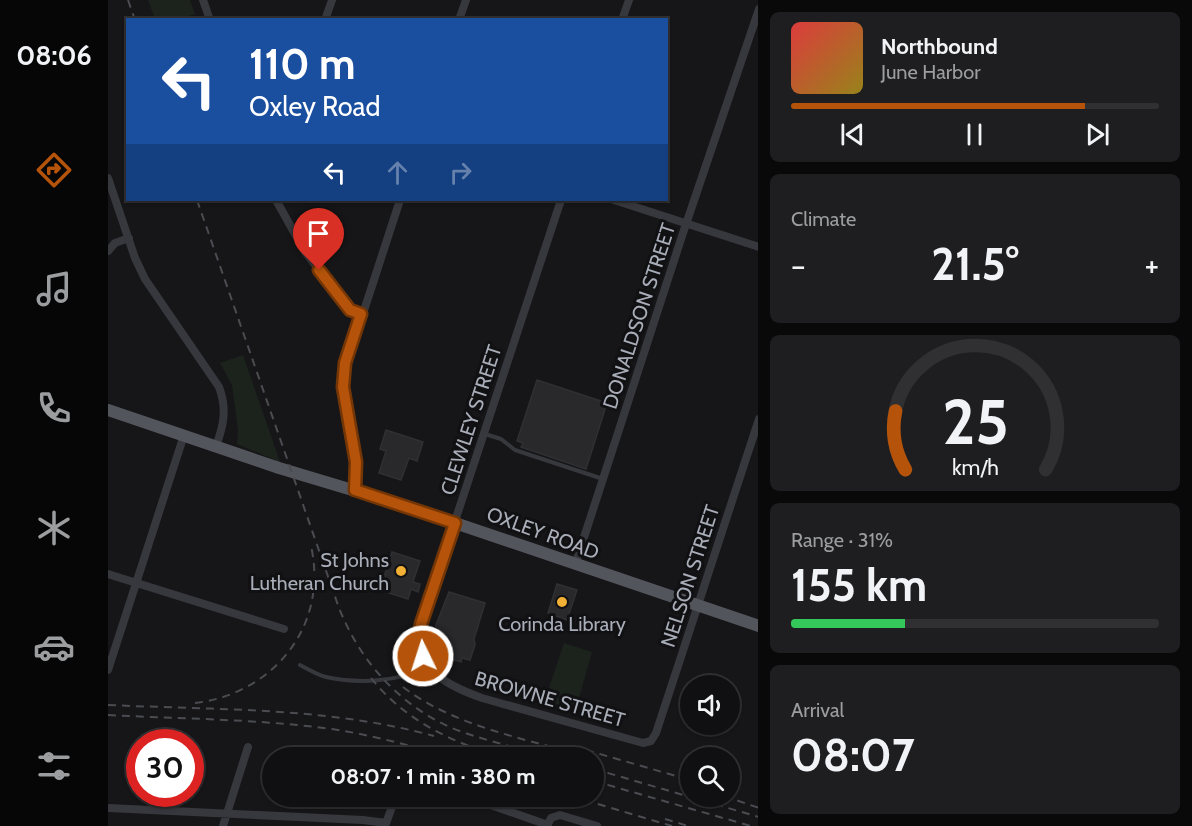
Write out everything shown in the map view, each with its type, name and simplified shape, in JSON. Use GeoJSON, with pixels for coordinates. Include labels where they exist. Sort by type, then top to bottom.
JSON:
{"type":"FeatureCollection","features":[{"type":"Feature","properties":{"kind":"main road","name":"OXLEY ROAD"},"geometry":{"type":"LineString","coordinates":[[108,410],[534,549],[575,565],[758,626]]}},
{"type":"Feature","properties":{"kind":"street"},"geometry":{"type":"LineString","coordinates":[[203,0],[209,18]]}},
{"type":"Feature","properties":{"kind":"street"},"geometry":{"type":"LineString","coordinates":[[326,18],[332,0]]}},
{"type":"Feature","properties":{"kind":"street"},"geometry":{"type":"LineString","coordinates":[[460,18],[466,0]]}},
{"type":"Feature","properties":{"kind":"street"},"geometry":{"type":"LineString","coordinates":[[623,18],[629,0]]}},
{"type":"Feature","properties":{"kind":"street","name":"DONALDSON STREET"},"geometry":{"type":"LineString","coordinates":[[575,565],[758,12]]}},
{"type":"Feature","properties":{"kind":"street"},"geometry":{"type":"LineString","coordinates":[[108,178],[145,279],[219,387],[225,414],[216,446]]}},
{"type":"Feature","properties":{"kind":"street"},"geometry":{"type":"LineString","coordinates":[[277,201],[305,252],[350,310],[361,314]]}},
{"type":"Feature","properties":{"kind":"street"},"geometry":{"type":"LineString","coordinates":[[355,490],[356,462],[343,375],[400,201]]}},
{"type":"Feature","properties":{"kind":"street","name":"CLEWLEY STREET"},"geometry":{"type":"LineString","coordinates":[[421,651],[419,635],[421,624],[561,201]]}},
{"type":"Feature","properties":{"kind":"street"},"geometry":{"type":"LineString","coordinates":[[617,201],[758,247]]}},
{"type":"Feature","properties":{"kind":"street"},"geometry":{"type":"LineString","coordinates":[[108,251],[114,243],[129,238]]}},
{"type":"Feature","properties":{"kind":"street","name":"NELSON STREET"},"geometry":{"type":"LineString","coordinates":[[651,741],[656,733],[758,422]]}},
{"type":"Feature","properties":{"kind":"street"},"geometry":{"type":"LineString","coordinates":[[108,670],[184,435]]}},
{"type":"Feature","properties":{"kind":"street"},"geometry":{"type":"LineString","coordinates":[[108,574],[284,629]]}},
{"type":"Feature","properties":{"kind":"street","name":"BROWNE STREET"},"geometry":{"type":"LineString","coordinates":[[421,651],[429,667],[444,681],[474,695],[643,743],[651,741]]}},
{"type":"Feature","properties":{"kind":"street"},"geometry":{"type":"LineString","coordinates":[[223,826],[248,747]]}},
{"type":"Feature","properties":{"kind":"street"},"geometry":{"type":"LineString","coordinates":[[108,808],[363,820],[386,825],[392,807]]}},
{"type":"Feature","properties":{"kind":"street"},"geometry":{"type":"LineString","coordinates":[[496,807],[548,825],[552,817],[560,815],[597,826]]}},
{"type":"Feature","properties":{"kind":"lane"},"geometry":{"type":"LineString","coordinates":[[484,434],[501,439],[515,450],[604,479]]}},
{"type":"Feature","properties":{"kind":"lane"},"geometry":{"type":"LineString","coordinates":[[300,664],[324,676],[365,681],[388,679],[429,667]]}},
{"type":"Feature","properties":{"kind":"shaded area"},"geometry":{"type":"Polygon","coordinates":[[[148,0],[190,0],[195,14],[183,18],[155,18],[148,0]]]}},
{"type":"Feature","properties":{"kind":"shaded area"},"geometry":{"type":"Polygon","coordinates":[[[243,355],[280,462],[237,444],[238,430],[232,385],[220,363],[243,355]]]}},
{"type":"Feature","properties":{"kind":"shaded area"},"geometry":{"type":"Polygon","coordinates":[[[564,643],[592,652],[575,712],[544,703],[564,643]]]}},
{"type":"Feature","properties":{"kind":"building"},"geometry":{"type":"Polygon","coordinates":[[[537,380],[607,403],[586,469],[521,447],[523,443],[517,441],[537,380]]]}},
{"type":"Feature","properties":{"kind":"building"},"geometry":{"type":"Polygon","coordinates":[[[386,430],[423,442],[417,461],[409,458],[401,480],[379,473],[386,451],[380,449],[386,430]]]}},
{"type":"Feature","properties":{"kind":"building","name":"St Johns Lutheran Church"},"geometry":{"type":"Polygon","coordinates":[[[392,552],[420,561],[413,582],[420,584],[418,592],[411,589],[408,599],[383,591],[385,584],[382,583],[392,552]]]}},
{"type":"Feature","properties":{"kind":"building","name":"Corinda Library"},"geometry":{"type":"Polygon","coordinates":[[[557,584],[577,590],[567,620],[548,613],[557,584]]]}},
{"type":"Feature","properties":{"kind":"building"},"geometry":{"type":"Polygon","coordinates":[[[449,592],[485,603],[470,660],[462,658],[461,662],[443,656],[445,650],[435,643],[436,625],[449,592]]]}},
{"type":"Feature","properties":{"kind":"railway"},"geometry":{"type":"LineString","coordinates":[[128,0],[134,18]]}},
{"type":"Feature","properties":{"kind":"railway"},"geometry":{"type":"LineString","coordinates":[[197,201],[339,608],[358,646],[398,694],[415,707],[452,728],[513,747]]}},
{"type":"Feature","properties":{"kind":"railway"},"geometry":{"type":"LineString","coordinates":[[195,703],[223,697],[249,686],[271,670],[289,651],[303,628],[311,603],[314,575],[311,546]]}},
{"type":"Feature","properties":{"kind":"railway"},"geometry":{"type":"LineString","coordinates":[[371,678],[393,701],[418,720],[445,736],[472,747]]}},
{"type":"Feature","properties":{"kind":"railway"},"geometry":{"type":"LineString","coordinates":[[403,687],[424,701],[469,722],[552,747]]}},
{"type":"Feature","properties":{"kind":"railway"},"geometry":{"type":"LineString","coordinates":[[108,705],[231,709],[313,715],[354,720],[434,736]]}},
{"type":"Feature","properties":{"kind":"railway"},"geometry":{"type":"LineString","coordinates":[[108,715],[248,721],[304,726],[362,734],[413,747]]}},
{"type":"Feature","properties":{"kind":"railway"},"geometry":{"type":"LineString","coordinates":[[466,745],[473,747]]}},
{"type":"Feature","properties":{"kind":"railway"},"geometry":{"type":"LineString","coordinates":[[604,755],[680,777]]}},
{"type":"Feature","properties":{"kind":"railway"},"geometry":{"type":"LineString","coordinates":[[604,772],[758,817]]}},
{"type":"Feature","properties":{"kind":"railway"},"geometry":{"type":"LineString","coordinates":[[604,784],[751,826]]}},
{"type":"Feature","properties":{"kind":"railway"},"geometry":{"type":"LineString","coordinates":[[740,801],[758,808]]}},
{"type":"Feature","properties":{"kind":"railway"},"geometry":{"type":"LineString","coordinates":[[604,806],[672,826]]}},
{"type":"Feature","properties":{"kind":"railway"},"geometry":{"type":"LineString","coordinates":[[665,819],[688,826]]}},
{"type":"Feature","properties":{"kind":"place","name":"St Johns Lutheran Church"},"geometry":{"type":"Point","coordinates":[401,571]}},
{"type":"Feature","properties":{"kind":"place","name":"Corinda Library"},"geometry":{"type":"Point","coordinates":[562,602]}},
{"type":"Feature","properties":{"kind":"route"},"geometry":{"type":"LineString","coordinates":[[319,270],[350,310],[361,314],[343,375],[356,462],[355,490],[455,523],[421,624],[419,635],[423,656]]}}]}
